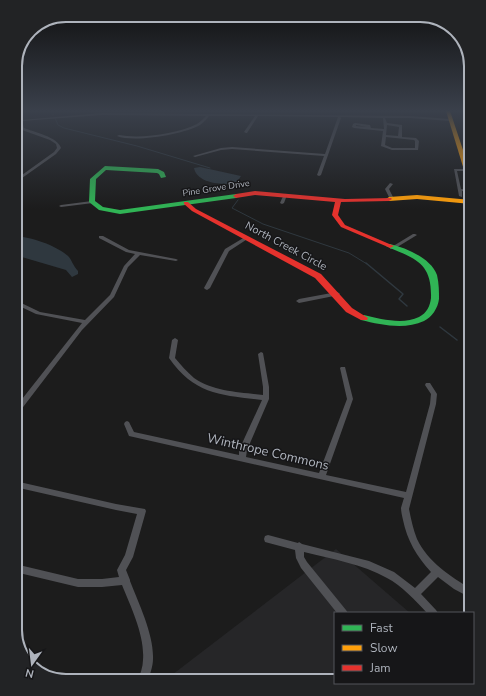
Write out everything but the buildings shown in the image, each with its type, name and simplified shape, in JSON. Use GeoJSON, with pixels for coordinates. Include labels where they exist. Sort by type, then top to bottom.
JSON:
{"type":"FeatureCollection","features":[{"type":"Feature","properties":{"kind":"street"},"geometry":{"type":"LineString","coordinates":[[22,177],[55,153],[59,148],[57,143]]}},
{"type":"Feature","properties":{"kind":"street"},"geometry":{"type":"LineString","coordinates":[[319,175],[329,143]]}},
{"type":"Feature","properties":{"kind":"street"},"geometry":{"type":"LineString","coordinates":[[383,143],[383,146],[386,148],[417,149],[417,143]]}},
{"type":"Feature","properties":{"kind":"street"},"geometry":{"type":"LineString","coordinates":[[459,143],[464,157]]}},
{"type":"Feature","properties":{"kind":"street"},"geometry":{"type":"LineString","coordinates":[[195,156],[221,149],[232,148],[325,155]]}},
{"type":"Feature","properties":{"kind":"street"},"geometry":{"type":"LineString","coordinates":[[61,206],[92,202],[93,179],[106,166],[161,172]]}},
{"type":"Feature","properties":{"kind":"street"},"geometry":{"type":"LineString","coordinates":[[461,196],[455,170],[464,169]]}},
{"type":"Feature","properties":{"kind":"street"},"geometry":{"type":"LineString","coordinates":[[390,184],[387,189],[392,198]]}},
{"type":"Feature","properties":{"kind":"street"},"geometry":{"type":"LineString","coordinates":[[460,190],[464,190]]}},
{"type":"Feature","properties":{"kind":"street","name":"Pine Grove Drive"},"geometry":{"type":"LineString","coordinates":[[92,202],[101,209],[120,212],[250,193],[283,199],[338,200],[417,198],[464,201]]}},
{"type":"Feature","properties":{"kind":"street","name":"North Creek Circle"},"geometry":{"type":"LineString","coordinates":[[186,203],[194,210],[318,276],[328,283],[352,313],[376,321],[410,322],[428,316],[435,308],[436,302],[435,277],[432,272],[420,261],[340,223],[335,215],[338,200]]}},
{"type":"Feature","properties":{"kind":"street"},"geometry":{"type":"LineString","coordinates":[[392,248],[415,235]]}},
{"type":"Feature","properties":{"kind":"street"},"geometry":{"type":"LineString","coordinates":[[101,237],[119,248],[138,254],[176,260]]}},
{"type":"Feature","properties":{"kind":"street"},"geometry":{"type":"LineString","coordinates":[[207,288],[227,250],[234,244],[247,238]]}},
{"type":"Feature","properties":{"kind":"street"},"geometry":{"type":"LineString","coordinates":[[22,404],[85,322],[112,296],[126,266],[138,254]]}},
{"type":"Feature","properties":{"kind":"street"},"geometry":{"type":"LineString","coordinates":[[298,301],[337,294]]}},
{"type":"Feature","properties":{"kind":"street"},"geometry":{"type":"LineString","coordinates":[[22,308],[38,313],[85,322]]}},
{"type":"Feature","properties":{"kind":"street"},"geometry":{"type":"LineString","coordinates":[[175,340],[172,358],[180,369],[195,382],[206,389],[266,398]]}},
{"type":"Feature","properties":{"kind":"street"},"geometry":{"type":"LineString","coordinates":[[242,458],[243,450],[266,398],[266,387],[261,354]]}},
{"type":"Feature","properties":{"kind":"street"},"geometry":{"type":"LineString","coordinates":[[322,476],[350,399],[343,368]]}},
{"type":"Feature","properties":{"kind":"street"},"geometry":{"type":"LineString","coordinates":[[428,385],[434,394],[433,404],[405,508],[407,526],[430,567],[464,589]]}},
{"type":"Feature","properties":{"kind":"street","name":"Winthrope Commons"},"geometry":{"type":"LineString","coordinates":[[127,424],[132,434],[408,496]]}},
{"type":"Feature","properties":{"kind":"street"},"geometry":{"type":"LineString","coordinates":[[22,486],[108,506],[142,511],[129,557],[121,570],[142,624],[147,646],[148,660],[145,674]]}},
{"type":"Feature","properties":{"kind":"street"},"geometry":{"type":"LineString","coordinates":[[268,539],[366,564],[391,575],[414,594],[432,612]]}},
{"type":"Feature","properties":{"kind":"street"},"geometry":{"type":"LineString","coordinates":[[300,546],[300,558],[304,565],[342,612]]}},
{"type":"Feature","properties":{"kind":"street"},"geometry":{"type":"LineString","coordinates":[[22,570],[78,583],[102,583],[126,580]]}},
{"type":"Feature","properties":{"kind":"street"},"geometry":{"type":"LineString","coordinates":[[414,594],[437,572]]}},
{"type":"Feature","properties":{"kind":"shaded area"},"geometry":{"type":"Polygon","coordinates":[[[200,167],[241,176],[237,182],[219,184],[200,178],[194,168],[200,167]]]}},
{"type":"Feature","properties":{"kind":"shaded area"},"geometry":{"type":"Polygon","coordinates":[[[22,237],[43,242],[57,248],[68,256],[78,271],[78,274],[72,277],[66,270],[22,257],[22,237]]]}},
{"type":"Feature","properties":{"kind":"shaded area"},"geometry":{"type":"Polygon","coordinates":[[[336,549],[409,612],[334,612],[334,674],[173,674],[336,549]]]}},
{"type":"Feature","properties":{"kind":"waterway"},"geometry":{"type":"LineString","coordinates":[[127,143],[210,168]]}},
{"type":"Feature","properties":{"kind":"waterway"},"geometry":{"type":"LineString","coordinates":[[238,200],[232,208],[263,224],[349,253],[367,264]]}},
{"type":"Feature","properties":{"kind":"waterway"},"geometry":{"type":"LineString","coordinates":[[366,263],[403,294],[399,299],[407,306]]}},
{"type":"Feature","properties":{"kind":"waterway"},"geometry":{"type":"LineString","coordinates":[[440,327],[457,340]]}},
{"type":"Feature","properties":{"kind":"traffic: fast"},"geometry":{"type":"LineString","coordinates":[[163,177],[162,173],[158,171],[105,168],[93,179],[92,202],[101,209],[120,212],[236,196]]}},
{"type":"Feature","properties":{"kind":"traffic: fast"},"geometry":{"type":"LineString","coordinates":[[364,318],[387,322],[412,322],[422,319],[430,313],[434,304],[434,281],[430,270],[424,263],[415,257],[390,246]]}},
{"type":"Feature","properties":{"kind":"traffic: slow"},"geometry":{"type":"LineString","coordinates":[[458,143],[464,161]]}},
{"type":"Feature","properties":{"kind":"traffic: slow"},"geometry":{"type":"LineString","coordinates":[[389,199],[417,197],[464,201]]}},
{"type":"Feature","properties":{"kind":"traffic: jam"},"geometry":{"type":"LineString","coordinates":[[236,196],[255,193],[345,201],[389,199]]}},
{"type":"Feature","properties":{"kind":"traffic: jam"},"geometry":{"type":"LineString","coordinates":[[338,200],[335,215],[343,226],[390,246]]}},
{"type":"Feature","properties":{"kind":"traffic: jam"},"geometry":{"type":"LineString","coordinates":[[186,203],[194,210],[318,276],[349,310],[364,318]]}}]}
